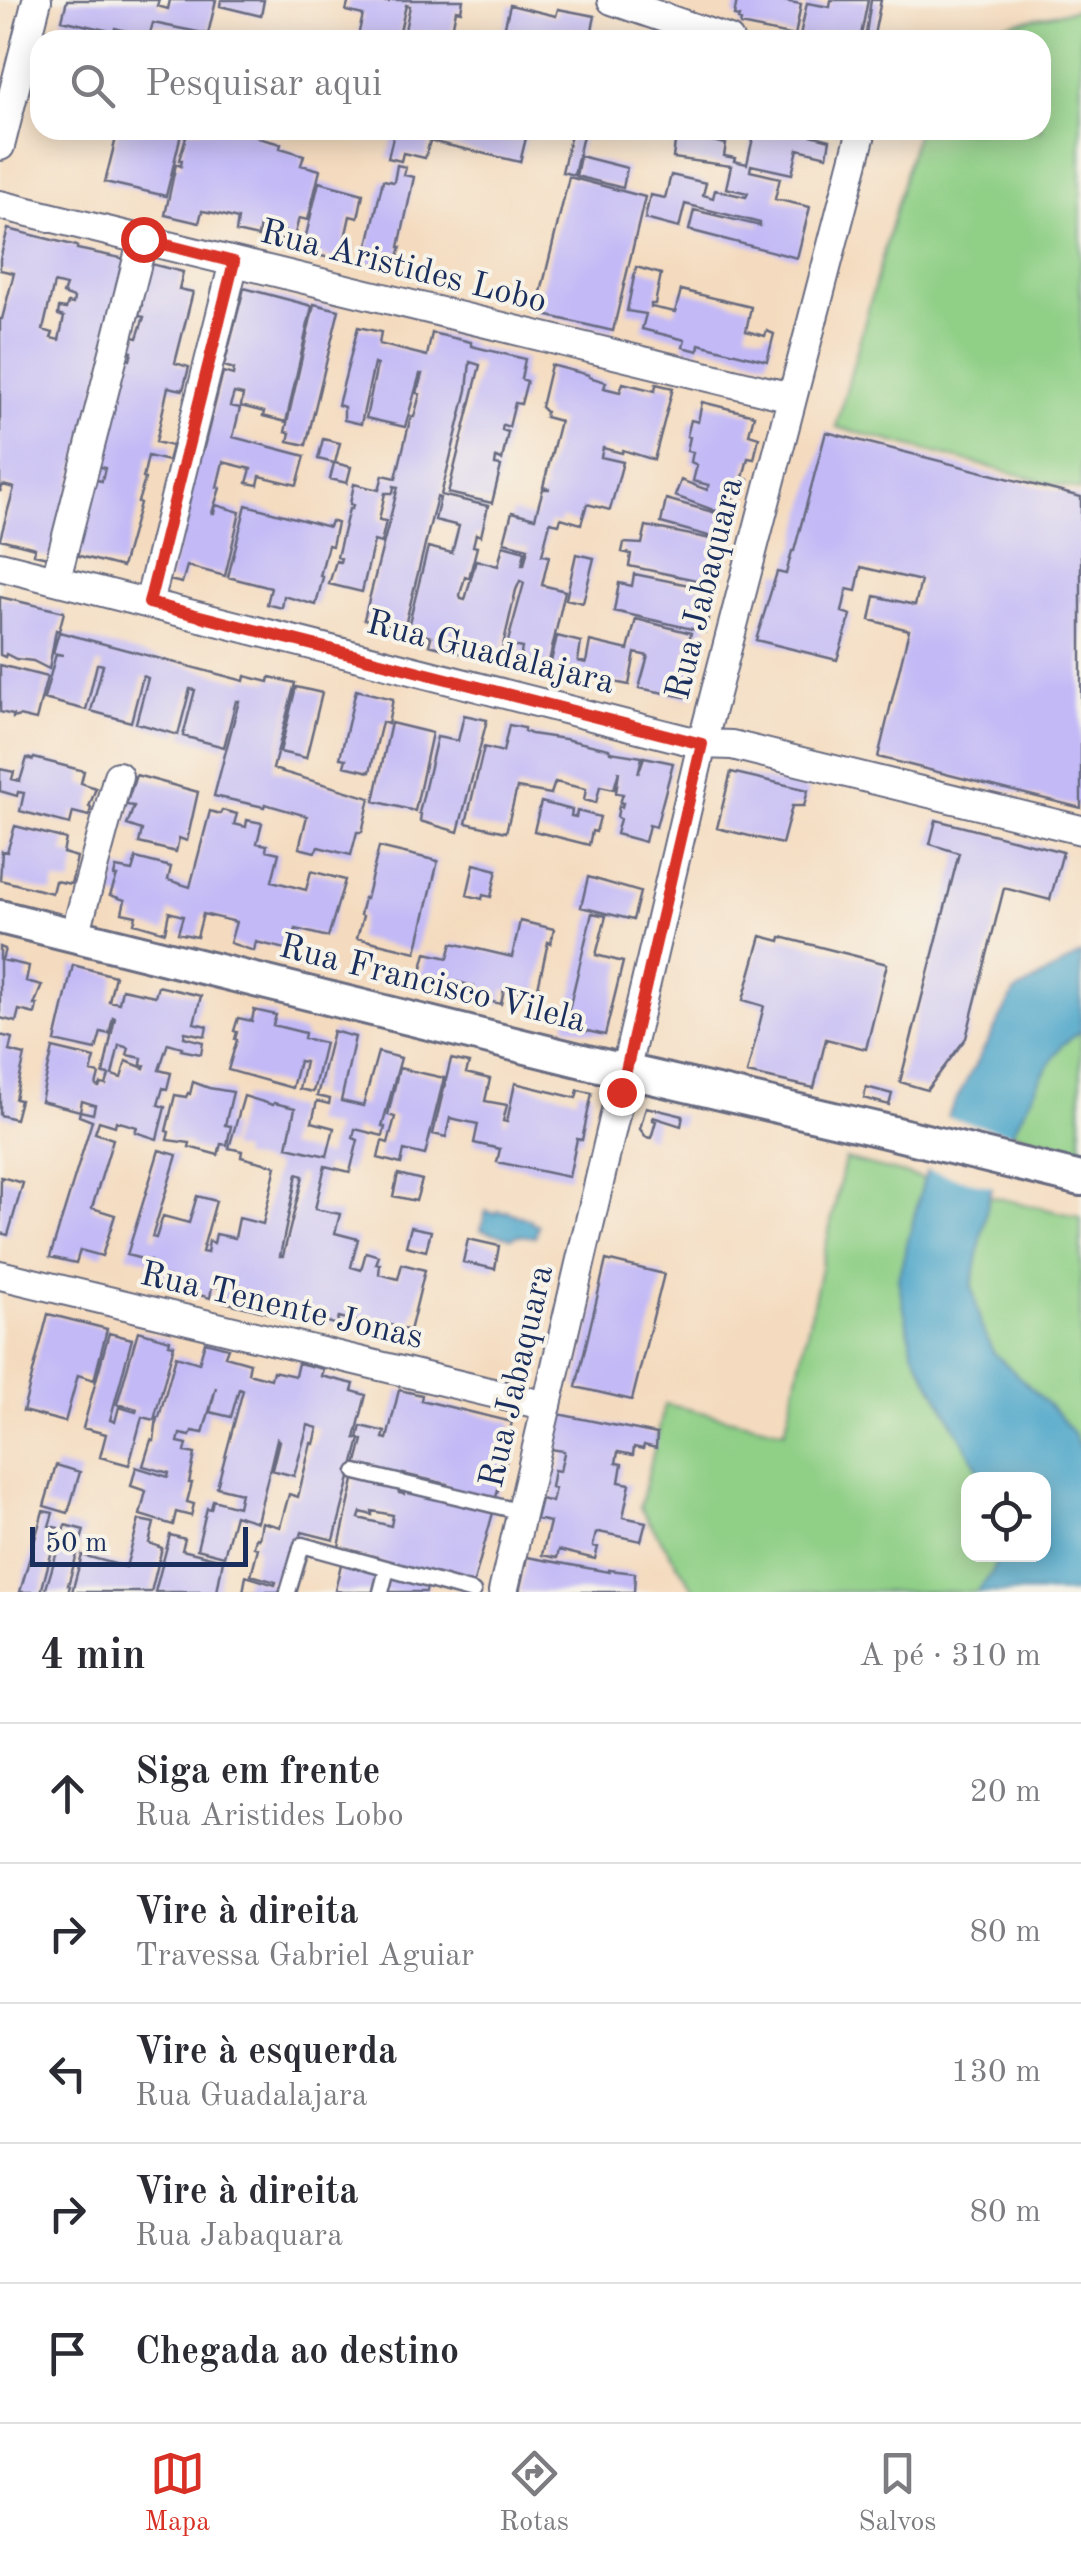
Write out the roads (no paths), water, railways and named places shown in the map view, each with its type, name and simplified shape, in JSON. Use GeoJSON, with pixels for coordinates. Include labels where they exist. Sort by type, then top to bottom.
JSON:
{"type":"FeatureCollection","features":[{"type":"Feature","properties":{"kind":"street"},"geometry":{"type":"LineString","coordinates":[[0,146],[37,0]]}},
{"type":"Feature","properties":{"kind":"street"},"geometry":{"type":"LineString","coordinates":[[612,0],[696,30]]}},
{"type":"Feature","properties":{"kind":"street","name":"Rua Jabaquara"},"geometry":{"type":"LineString","coordinates":[[503,1592],[702,744],[859,140]]}},
{"type":"Feature","properties":{"kind":"street","name":"Rua Aristides Lobo"},"geometry":{"type":"LineString","coordinates":[[0,205],[791,397]]}},
{"type":"Feature","properties":{"kind":"street"},"geometry":{"type":"LineString","coordinates":[[56,579],[143,239]]}},
{"type":"Feature","properties":{"kind":"street"},"geometry":{"type":"LineString","coordinates":[[149,603],[234,262]]}},
{"type":"Feature","properties":{"kind":"street","name":"Rua Guadalajara"},"geometry":{"type":"LineString","coordinates":[[0,566],[702,744],[732,745],[1081,830]]}},
{"type":"Feature","properties":{"kind":"street"},"geometry":{"type":"LineString","coordinates":[[75,935],[118,776]]}},
{"type":"Feature","properties":{"kind":"street","name":"Rua Francisco Vilela"},"geometry":{"type":"LineString","coordinates":[[0,917],[626,1072],[1070,1176]]}},
{"type":"Feature","properties":{"kind":"street","name":"Rua Tenente Jonas"},"geometry":{"type":"LineString","coordinates":[[0,1275],[546,1406]]}},
{"type":"Feature","properties":{"kind":"lane"},"geometry":{"type":"LineString","coordinates":[[356,1472],[522,1512]]}},
{"type":"Feature","properties":{"kind":"lane"},"geometry":{"type":"LineString","coordinates":[[288,1592],[302,1545],[473,1592]]}},
{"type":"Feature","properties":{"kind":"lane"},"geometry":{"type":"LineString","coordinates":[[381,1592],[387,1569]]}},
{"type":"Feature","properties":{"kind":"water"},"geometry":{"type":"Polygon","coordinates":[[[1081,954],[1081,1031],[1062,1045],[1012,1133],[989,1196],[972,1286],[981,1326],[993,1352],[1057,1413],[1081,1451],[1081,1592],[977,1592],[996,1562],[1051,1562],[1051,1472],[980,1472],[913,1351],[898,1279],[924,1179],[948,1115],[1014,993],[1081,954]]]}},
{"type":"Feature","properties":{"kind":"water"},"geometry":{"type":"Polygon","coordinates":[[[486,1211],[506,1211],[531,1220],[538,1225],[535,1237],[512,1238],[481,1230],[486,1211]]]}}]}
